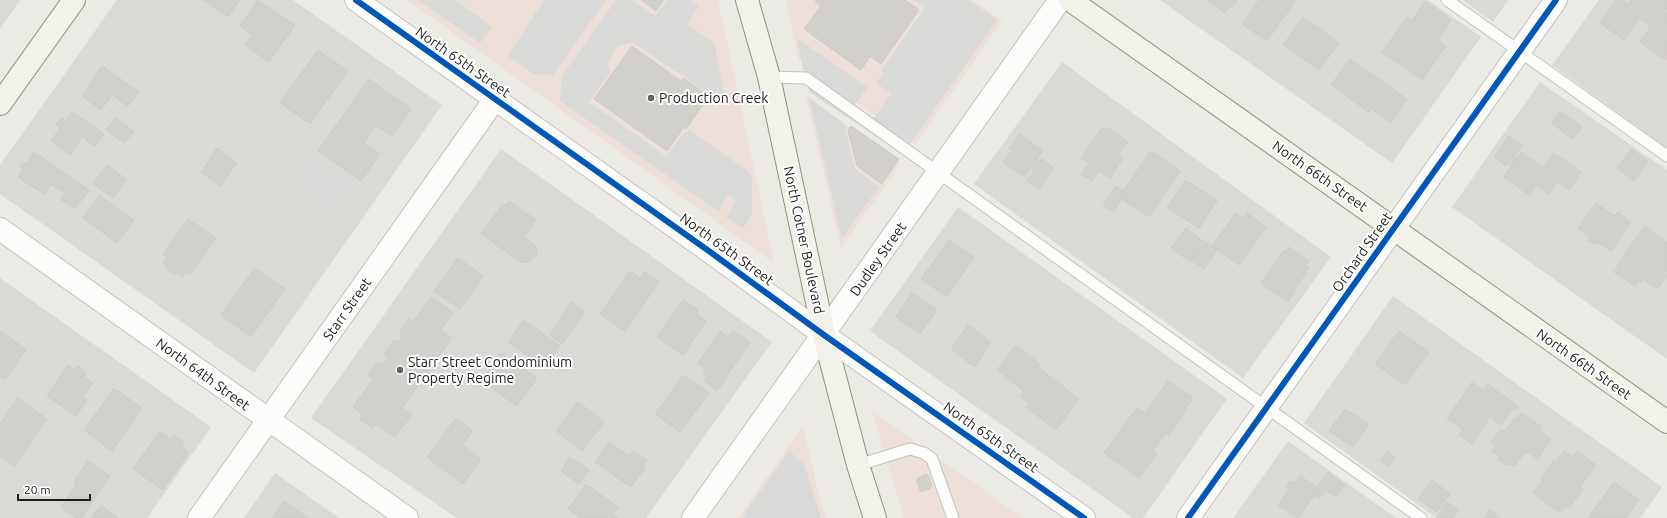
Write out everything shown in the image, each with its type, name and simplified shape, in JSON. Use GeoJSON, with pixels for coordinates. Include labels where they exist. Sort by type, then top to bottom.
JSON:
{"type":"FeatureCollection","features":[{"type":"Feature","properties":{"kind":"main road"},"geometry":{"type":"LineString","coordinates":[[0,104],[74,0]]}},
{"type":"Feature","properties":{"kind":"main road","name":"North Cotner Boulevard"},"geometry":{"type":"LineString","coordinates":[[747,0],[769,77]]}},
{"type":"Feature","properties":{"kind":"main road","name":"North Cotner Boulevard"},"geometry":{"type":"LineString","coordinates":[[758,0],[769,77],[824,335],[858,465],[875,518]]}},
{"type":"Feature","properties":{"kind":"main road","name":"North 66th Street"},"geometry":{"type":"LineString","coordinates":[[1070,0],[1667,422]]}},
{"type":"Feature","properties":{"kind":"street","name":"North 65th Street"},"geometry":{"type":"LineString","coordinates":[[356,0],[713,254],[824,335],[1084,518]]}},
{"type":"Feature","properties":{"kind":"street","name":"Dudley Street"},"geometry":{"type":"LineString","coordinates":[[693,518],[1060,0]]}},
{"type":"Feature","properties":{"kind":"street","name":"Orchard Street"},"geometry":{"type":"LineString","coordinates":[[1188,518],[1266,406],[1556,0]]}},
{"type":"Feature","properties":{"kind":"street","name":"Starr Street"},"geometry":{"type":"LineString","coordinates":[[199,518],[495,99]]}},
{"type":"Feature","properties":{"kind":"street","name":"North 64th Street"},"geometry":{"type":"LineString","coordinates":[[0,229],[268,421],[407,518]]}},
{"type":"Feature","properties":{"kind":"lane"},"geometry":{"type":"LineString","coordinates":[[1447,0],[1667,156]]}},
{"type":"Feature","properties":{"kind":"lane"},"geometry":{"type":"LineString","coordinates":[[769,77],[806,78],[1421,518]]}},
{"type":"Feature","properties":{"kind":"lane"},"geometry":{"type":"LineString","coordinates":[[858,465],[910,449],[924,453],[932,459],[953,518]]}},
{"type":"Feature","properties":{"kind":"shaded area"},"geometry":{"type":"Polygon","coordinates":[[[0,0],[20,0],[0,29],[0,0]]]}},
{"type":"Feature","properties":{"kind":"shaded area"},"geometry":{"type":"Polygon","coordinates":[[[117,0],[293,0],[442,105],[254,373],[0,194],[0,165],[117,0]]]}},
{"type":"Feature","properties":{"kind":"shaded area"},"geometry":{"type":"Polygon","coordinates":[[[407,0],[718,0],[774,263],[543,97],[407,0]]]}},
{"type":"Feature","properties":{"kind":"shaded area"},"geometry":{"type":"Polygon","coordinates":[[[418,0],[455,0],[492,27],[480,43],[418,0]]]}},
{"type":"Feature","properties":{"kind":"shaded area"},"geometry":{"type":"Polygon","coordinates":[[[544,0],[606,0],[553,75],[534,74],[508,56],[544,0]]]}},
{"type":"Feature","properties":{"kind":"shaded area"},"geometry":{"type":"Polygon","coordinates":[[[616,0],[632,0],[655,16],[667,0],[691,0],[699,6],[687,24],[714,43],[725,97],[714,97],[632,42],[618,46],[608,62],[610,73],[589,102],[666,156],[685,131],[687,133],[689,130],[748,171],[752,178],[752,214],[743,228],[726,217],[736,201],[728,195],[718,211],[560,101],[562,76],[616,0]]]}},
{"type":"Feature","properties":{"kind":"shaded area"},"geometry":{"type":"Polygon","coordinates":[[[786,0],[973,0],[1002,21],[915,145],[799,60],[786,0]]]}},
{"type":"Feature","properties":{"kind":"shaded area"},"geometry":{"type":"Polygon","coordinates":[[[914,0],[969,0],[997,20],[903,154],[809,92],[800,55],[798,39],[867,87],[855,105],[874,118],[891,93],[876,83],[884,72],[881,70],[925,8],[914,0]]]}},
{"type":"Feature","properties":{"kind":"shaded area"},"geometry":{"type":"Polygon","coordinates":[[[1160,0],[1428,0],[1481,37],[1392,163],[1160,0]]]}},
{"type":"Feature","properties":{"kind":"shaded area"},"geometry":{"type":"Polygon","coordinates":[[[1463,0],[1508,0],[1493,22],[1463,0]]]}},
{"type":"Feature","properties":{"kind":"shaded area"},"geometry":{"type":"Polygon","coordinates":[[[1599,0],[1667,0],[1667,148],[1552,65],[1599,0]]]}},
{"type":"Feature","properties":{"kind":"shaded area"},"geometry":{"type":"Polygon","coordinates":[[[1062,62],[1331,257],[1243,378],[974,184],[1062,62]]]}},
{"type":"Feature","properties":{"kind":"shaded area"},"geometry":{"type":"Polygon","coordinates":[[[1540,82],[1667,170],[1667,359],[1452,207],[1540,82]]]}},
{"type":"Feature","properties":{"kind":"shaded area"},"geometry":{"type":"Polygon","coordinates":[[[806,95],[900,165],[841,248],[806,95]]]}},
{"type":"Feature","properties":{"kind":"shaded area"},"geometry":{"type":"Polygon","coordinates":[[[809,98],[847,126],[845,129],[855,169],[879,187],[842,238],[809,98]]]}},
{"type":"Feature","properties":{"kind":"shaded area"},"geometry":{"type":"Polygon","coordinates":[[[501,149],[772,342],[646,518],[457,518],[311,418],[501,149]]]}},
{"type":"Feature","properties":{"kind":"shaded area"},"geometry":{"type":"Polygon","coordinates":[[[312,152],[356,183],[331,219],[288,187],[312,152]]]}},
{"type":"Feature","properties":{"kind":"shaded area"},"geometry":{"type":"Polygon","coordinates":[[[958,207],[1227,399],[1143,518],[1133,518],[870,331],[958,207]]]}},
{"type":"Feature","properties":{"kind":"shaded area"},"geometry":{"type":"Polygon","coordinates":[[[0,278],[211,427],[147,518],[0,518],[0,278]]]}},
{"type":"Feature","properties":{"kind":"shaded area"},"geometry":{"type":"Polygon","coordinates":[[[1393,296],[1662,487],[1640,518],[1437,518],[1304,423],[1393,296]]]}},
{"type":"Feature","properties":{"kind":"shaded area"},"geometry":{"type":"Polygon","coordinates":[[[872,411],[1023,518],[904,518],[872,411]]]}},
{"type":"Feature","properties":{"kind":"shaded area"},"geometry":{"type":"Polygon","coordinates":[[[803,426],[818,491],[826,518],[738,518],[803,426]]]}},
{"type":"Feature","properties":{"kind":"shaded area"},"geometry":{"type":"Polygon","coordinates":[[[1288,441],[1396,518],[1233,518],[1288,441]]]}},
{"type":"Feature","properties":{"kind":"shaded area"},"geometry":{"type":"Polygon","coordinates":[[[789,451],[804,464],[821,518],[744,518],[746,511],[789,451]]]}},
{"type":"Feature","properties":{"kind":"shaded area"},"geometry":{"type":"Polygon","coordinates":[[[275,473],[339,518],[244,518],[275,473]]]}},
{"type":"Feature","properties":{"kind":"building"},"geometry":{"type":"Polygon","coordinates":[[[203,0],[240,0],[228,17],[203,0]]]}},
{"type":"Feature","properties":{"kind":"building"},"geometry":{"type":"Polygon","coordinates":[[[258,0],[295,25],[269,62],[245,45],[252,35],[240,26],[258,0]]]}},
{"type":"Feature","properties":{"kind":"building"},"geometry":{"type":"Polygon","coordinates":[[[641,0],[664,0],[656,11],[641,0]]]}},
{"type":"Feature","properties":{"kind":"building"},"geometry":{"type":"Polygon","coordinates":[[[817,0],[905,0],[919,10],[881,64],[870,56],[861,70],[804,29],[821,6],[815,2],[817,0]]]}},
{"type":"Feature","properties":{"kind":"building"},"geometry":{"type":"Polygon","coordinates":[[[1207,0],[1237,0],[1225,13],[1207,0]]]}},
{"type":"Feature","properties":{"kind":"building"},"geometry":{"type":"Polygon","coordinates":[[[1259,0],[1296,0],[1267,41],[1242,24],[1259,0]]]}},
{"type":"Feature","properties":{"kind":"building"},"geometry":{"type":"Polygon","coordinates":[[[1616,0],[1623,0],[1628,4],[1630,0],[1667,0],[1667,7],[1664,12],[1667,14],[1666,60],[1640,42],[1651,26],[1639,18],[1624,40],[1600,23],[1616,0]]]}},
{"type":"Feature","properties":{"kind":"building"},"geometry":{"type":"Polygon","coordinates":[[[1425,1],[1451,20],[1437,40],[1446,46],[1422,80],[1382,52],[1407,17],[1412,21],[1425,1]]]}},
{"type":"Feature","properties":{"kind":"building"},"geometry":{"type":"Polygon","coordinates":[[[1303,17],[1339,43],[1319,70],[1283,45],[1303,17]]]}},
{"type":"Feature","properties":{"kind":"building","name":"Production Creek"},"geometry":{"type":"Polygon","coordinates":[[[632,46],[681,81],[683,78],[709,96],[686,129],[684,127],[667,151],[594,99],[632,46]]]}},
{"type":"Feature","properties":{"kind":"building"},"geometry":{"type":"Polygon","coordinates":[[[318,50],[348,71],[310,124],[280,103],[318,50]]]}},
{"type":"Feature","properties":{"kind":"building"},"geometry":{"type":"Polygon","coordinates":[[[1350,59],[1407,99],[1391,123],[1371,109],[1369,112],[1331,85],[1350,59]]]}},
{"type":"Feature","properties":{"kind":"building"},"geometry":{"type":"Polygon","coordinates":[[[102,66],[139,92],[128,106],[112,95],[101,110],[82,96],[102,66]]]}},
{"type":"Feature","properties":{"kind":"building"},"geometry":{"type":"Polygon","coordinates":[[[369,79],[411,109],[392,136],[376,125],[364,143],[380,154],[361,181],[318,151],[369,79]]]}},
{"type":"Feature","properties":{"kind":"building"},"geometry":{"type":"Polygon","coordinates":[[[1560,111],[1582,127],[1573,139],[1551,123],[1560,111]]]}},
{"type":"Feature","properties":{"kind":"building"},"geometry":{"type":"Polygon","coordinates":[[[72,112],[104,134],[95,146],[82,137],[70,155],[51,141],[60,128],[56,125],[61,118],[66,121],[72,112]]]}},
{"type":"Feature","properties":{"kind":"building"},"geometry":{"type":"Polygon","coordinates":[[[115,118],[134,131],[124,143],[106,130],[115,118]]]}},
{"type":"Feature","properties":{"kind":"building"},"geometry":{"type":"Polygon","coordinates":[[[851,126],[899,159],[882,184],[857,166],[848,130],[851,126]]]}},
{"type":"Feature","properties":{"kind":"building"},"geometry":{"type":"Polygon","coordinates":[[[1107,127],[1128,142],[1118,155],[1123,158],[1110,178],[1099,171],[1092,181],[1081,174],[1089,163],[1081,158],[1102,128],[1105,130],[1107,127]]]}},
{"type":"Feature","properties":{"kind":"building"},"geometry":{"type":"Polygon","coordinates":[[[1020,134],[1043,151],[1037,159],[1040,162],[1042,159],[1054,168],[1039,189],[1027,181],[1035,169],[1031,167],[1024,177],[1003,162],[1012,151],[1009,149],[1020,134]]]}},
{"type":"Feature","properties":{"kind":"building"},"geometry":{"type":"Polygon","coordinates":[[[1509,136],[1522,146],[1514,157],[1516,159],[1512,166],[1508,163],[1506,166],[1494,157],[1509,136]]]}},
{"type":"Feature","properties":{"kind":"building"},"geometry":{"type":"Polygon","coordinates":[[[217,148],[237,163],[220,186],[201,172],[217,148]]]}},
{"type":"Feature","properties":{"kind":"building"},"geometry":{"type":"Polygon","coordinates":[[[1631,149],[1648,161],[1634,181],[1617,168],[1631,149]]]}},
{"type":"Feature","properties":{"kind":"building"},"geometry":{"type":"Polygon","coordinates":[[[1151,151],[1180,171],[1149,217],[1119,197],[1151,151]]]}},
{"type":"Feature","properties":{"kind":"building"},"geometry":{"type":"Polygon","coordinates":[[[34,152],[89,190],[75,209],[60,199],[65,193],[51,184],[44,194],[18,177],[23,169],[20,167],[23,162],[26,164],[34,152]]]}},
{"type":"Feature","properties":{"kind":"building"},"geometry":{"type":"Polygon","coordinates":[[[1521,152],[1543,168],[1554,153],[1581,172],[1569,190],[1557,181],[1549,194],[1536,185],[1529,195],[1504,177],[1521,152]]]}},
{"type":"Feature","properties":{"kind":"building"},"geometry":{"type":"Polygon","coordinates":[[[107,165],[126,179],[113,198],[93,184],[107,165]]]}},
{"type":"Feature","properties":{"kind":"building"},"geometry":{"type":"Polygon","coordinates":[[[1186,180],[1217,201],[1199,228],[1167,207],[1186,180]]]}},
{"type":"Feature","properties":{"kind":"building"},"geometry":{"type":"Polygon","coordinates":[[[1116,186],[1123,191],[1119,197],[1122,199],[1113,212],[1103,205],[1116,186]]]}},
{"type":"Feature","properties":{"kind":"building"},"geometry":{"type":"Polygon","coordinates":[[[99,195],[134,220],[117,243],[83,218],[99,195]]]}},
{"type":"Feature","properties":{"kind":"building"},"geometry":{"type":"Polygon","coordinates":[[[509,201],[536,220],[524,237],[536,246],[537,254],[531,261],[522,263],[481,234],[503,204],[505,206],[509,201]]]}},
{"type":"Feature","properties":{"kind":"building"},"geometry":{"type":"Polygon","coordinates":[[[1596,203],[1614,216],[1618,212],[1631,222],[1611,251],[1597,242],[1595,245],[1588,240],[1590,237],[1578,229],[1596,203]]]}},
{"type":"Feature","properties":{"kind":"building"},"geometry":{"type":"Polygon","coordinates":[[[1236,213],[1243,219],[1247,213],[1266,227],[1239,265],[1212,246],[1236,213]]]}},
{"type":"Feature","properties":{"kind":"building"},"geometry":{"type":"Polygon","coordinates":[[[188,219],[216,238],[190,274],[187,272],[183,277],[178,273],[176,275],[166,268],[168,266],[163,263],[167,257],[163,254],[188,219]]]}},
{"type":"Feature","properties":{"kind":"building"},"geometry":{"type":"Polygon","coordinates":[[[1645,226],[1667,242],[1667,275],[1657,289],[1643,279],[1641,283],[1639,281],[1635,286],[1614,272],[1619,266],[1617,265],[1645,226]]]}},
{"type":"Feature","properties":{"kind":"building"},"geometry":{"type":"Polygon","coordinates":[[[1186,228],[1203,241],[1189,261],[1171,248],[1186,228]]]}},
{"type":"Feature","properties":{"kind":"building"},"geometry":{"type":"Polygon","coordinates":[[[949,240],[974,257],[947,297],[921,279],[949,240]]]}},
{"type":"Feature","properties":{"kind":"building"},"geometry":{"type":"Polygon","coordinates":[[[1205,241],[1217,250],[1204,269],[1191,260],[1205,241]]]}},
{"type":"Feature","properties":{"kind":"building"},"geometry":{"type":"Polygon","coordinates":[[[1289,247],[1309,261],[1305,266],[1309,268],[1294,290],[1295,292],[1288,302],[1261,283],[1284,250],[1286,252],[1289,247]]]}},
{"type":"Feature","properties":{"kind":"building"},"geometry":{"type":"Polygon","coordinates":[[[458,258],[483,276],[460,309],[434,291],[458,258]]]}},
{"type":"Feature","properties":{"kind":"building"},"geometry":{"type":"Polygon","coordinates":[[[255,268],[285,289],[251,337],[221,315],[255,268]]]}},
{"type":"Feature","properties":{"kind":"building"},"geometry":{"type":"Polygon","coordinates":[[[630,271],[640,278],[644,272],[659,282],[625,331],[600,314],[630,271]]]}},
{"type":"Feature","properties":{"kind":"building"},"geometry":{"type":"Polygon","coordinates":[[[912,293],[937,310],[920,334],[896,317],[912,293]]]}},
{"type":"Feature","properties":{"kind":"building","name":"Starr Street Condominium Property Regime"},"geometry":{"type":"Polygon","coordinates":[[[431,297],[453,312],[441,330],[452,338],[402,408],[412,414],[395,437],[376,424],[373,428],[359,419],[363,414],[353,407],[373,379],[368,375],[378,362],[383,365],[389,357],[384,354],[394,340],[398,343],[403,335],[399,332],[409,319],[413,322],[431,297]]]}},
{"type":"Feature","properties":{"kind":"building"},"geometry":{"type":"Polygon","coordinates":[[[683,300],[698,310],[696,314],[706,321],[683,355],[657,337],[683,300]]]}},
{"type":"Feature","properties":{"kind":"building"},"geometry":{"type":"Polygon","coordinates":[[[571,302],[585,312],[562,344],[550,335],[571,302]]]}},
{"type":"Feature","properties":{"kind":"building"},"geometry":{"type":"Polygon","coordinates":[[[524,320],[560,346],[544,368],[508,342],[524,320]]]}},
{"type":"Feature","properties":{"kind":"building"},"geometry":{"type":"Polygon","coordinates":[[[968,325],[991,342],[975,367],[951,349],[968,325]]]}},
{"type":"Feature","properties":{"kind":"building"},"geometry":{"type":"Polygon","coordinates":[[[0,331],[26,349],[5,380],[0,376],[0,331]]]}},
{"type":"Feature","properties":{"kind":"building"},"geometry":{"type":"Polygon","coordinates":[[[720,331],[728,337],[733,331],[750,342],[717,391],[704,381],[707,377],[703,374],[706,369],[698,363],[720,331]]]}},
{"type":"Feature","properties":{"kind":"building"},"geometry":{"type":"Polygon","coordinates":[[[1399,331],[1429,352],[1405,385],[1375,364],[1399,331]]]}},
{"type":"Feature","properties":{"kind":"building"},"geometry":{"type":"Polygon","coordinates":[[[1016,345],[1040,364],[1038,367],[1079,399],[1056,430],[1027,408],[1030,404],[1020,396],[1024,391],[997,370],[1016,345]]]}},
{"type":"Feature","properties":{"kind":"building"},"geometry":{"type":"Polygon","coordinates":[[[501,353],[537,378],[517,406],[482,381],[501,353]]]}},
{"type":"Feature","properties":{"kind":"building"},"geometry":{"type":"Polygon","coordinates":[[[68,365],[75,370],[78,366],[86,373],[84,377],[93,383],[83,397],[87,400],[76,416],[47,396],[68,365]]]}},
{"type":"Feature","properties":{"kind":"building"},"geometry":{"type":"Polygon","coordinates":[[[684,375],[709,393],[680,432],[655,414],[684,375]]]}},
{"type":"Feature","properties":{"kind":"building"},"geometry":{"type":"Polygon","coordinates":[[[1168,381],[1193,398],[1184,410],[1186,411],[1169,435],[1166,433],[1153,450],[1157,453],[1139,478],[1104,453],[1137,408],[1145,413],[1168,381]]]}},
{"type":"Feature","properties":{"kind":"building"},"geometry":{"type":"Polygon","coordinates":[[[1472,382],[1483,390],[1487,384],[1518,406],[1515,409],[1513,408],[1501,425],[1490,417],[1472,444],[1459,435],[1463,429],[1447,419],[1472,382]]]}},
{"type":"Feature","properties":{"kind":"building"},"geometry":{"type":"Polygon","coordinates":[[[114,388],[142,408],[112,451],[84,430],[114,388]]]}},
{"type":"Feature","properties":{"kind":"building"},"geometry":{"type":"Polygon","coordinates":[[[18,398],[47,419],[14,466],[0,456],[0,424],[18,398]]]}},
{"type":"Feature","properties":{"kind":"building"},"geometry":{"type":"Polygon","coordinates":[[[578,402],[604,422],[582,451],[556,431],[578,402]]]}},
{"type":"Feature","properties":{"kind":"building"},"geometry":{"type":"Polygon","coordinates":[[[1345,409],[1369,424],[1353,447],[1329,431],[1345,409]]]}},
{"type":"Feature","properties":{"kind":"building"},"geometry":{"type":"Polygon","coordinates":[[[1522,413],[1542,427],[1540,431],[1551,439],[1538,459],[1528,452],[1525,452],[1514,467],[1509,463],[1507,466],[1498,460],[1500,457],[1492,451],[1496,446],[1491,443],[1501,429],[1505,432],[1515,417],[1518,418],[1522,413]]]}},
{"type":"Feature","properties":{"kind":"building"},"geometry":{"type":"Polygon","coordinates":[[[456,418],[473,431],[462,445],[481,460],[463,484],[427,457],[456,418]]]}},
{"type":"Feature","properties":{"kind":"building"},"geometry":{"type":"Polygon","coordinates":[[[160,431],[171,439],[174,435],[184,442],[181,446],[189,452],[163,490],[133,469],[160,431]]]}},
{"type":"Feature","properties":{"kind":"building"},"geometry":{"type":"Polygon","coordinates":[[[609,442],[629,456],[633,451],[647,460],[643,467],[645,468],[631,487],[595,462],[609,442]]]}},
{"type":"Feature","properties":{"kind":"building"},"geometry":{"type":"Polygon","coordinates":[[[1387,451],[1395,457],[1389,466],[1380,461],[1387,451]]]}},
{"type":"Feature","properties":{"kind":"building"},"geometry":{"type":"Polygon","coordinates":[[[1564,451],[1573,457],[1577,451],[1596,465],[1580,487],[1583,489],[1569,508],[1566,506],[1560,513],[1533,493],[1544,479],[1541,478],[1554,460],[1556,462],[1564,451]]]}},
{"type":"Feature","properties":{"kind":"building"},"geometry":{"type":"Polygon","coordinates":[[[570,457],[589,470],[579,484],[561,471],[570,457]]]}},
{"type":"Feature","properties":{"kind":"building"},"geometry":{"type":"Polygon","coordinates":[[[88,461],[110,476],[82,518],[76,518],[61,507],[76,484],[74,482],[88,461]]]}},
{"type":"Feature","properties":{"kind":"building"},"geometry":{"type":"Polygon","coordinates":[[[1328,472],[1345,485],[1336,497],[1326,490],[1319,499],[1314,495],[1319,489],[1316,488],[1328,472]]]}},
{"type":"Feature","properties":{"kind":"building"},"geometry":{"type":"Polygon","coordinates":[[[926,474],[929,476],[932,485],[931,488],[921,492],[916,480],[926,474]]]}},
{"type":"Feature","properties":{"kind":"building"},"geometry":{"type":"Polygon","coordinates":[[[1300,476],[1319,489],[1298,518],[1278,505],[1289,490],[1286,488],[1291,481],[1295,483],[1300,476]]]}},
{"type":"Feature","properties":{"kind":"building"},"geometry":{"type":"Polygon","coordinates":[[[1432,480],[1450,494],[1437,512],[1418,499],[1432,480]]]}},
{"type":"Feature","properties":{"kind":"building"},"geometry":{"type":"Polygon","coordinates":[[[1614,482],[1639,500],[1626,518],[1588,518],[1614,482]]]}},
{"type":"Feature","properties":{"kind":"building"},"geometry":{"type":"Polygon","coordinates":[[[586,484],[618,507],[613,514],[618,518],[581,518],[568,509],[586,484]]]}},
{"type":"Feature","properties":{"kind":"building"},"geometry":{"type":"Polygon","coordinates":[[[284,501],[308,518],[272,518],[284,501]]]}},
{"type":"Feature","properties":{"kind":"building"},"geometry":{"type":"Polygon","coordinates":[[[1447,502],[1459,510],[1453,518],[1436,518],[1447,502]]]}},
{"type":"Feature","properties":{"kind":"building"},"geometry":{"type":"Polygon","coordinates":[[[101,505],[118,518],[91,518],[101,505]]]}},
{"type":"Feature","properties":{"kind":"building"},"geometry":{"type":"Polygon","coordinates":[[[1490,510],[1500,518],[1484,518],[1490,510]]]}},
{"type":"Feature","properties":{"kind":"cycle path"},"geometry":{"type":"LineString","coordinates":[[356,0],[713,254],[824,335],[1084,518]]}},
{"type":"Feature","properties":{"kind":"cycle path"},"geometry":{"type":"LineString","coordinates":[[1188,518],[1556,0]]}},
{"type":"Feature","properties":{"kind":"place","name":"Production Creek"},"geometry":{"type":"Point","coordinates":[651,98]}},
{"type":"Feature","properties":{"kind":"place","name":"Starr Street Condominium Property Regime"},"geometry":{"type":"Point","coordinates":[400,370]}}]}
